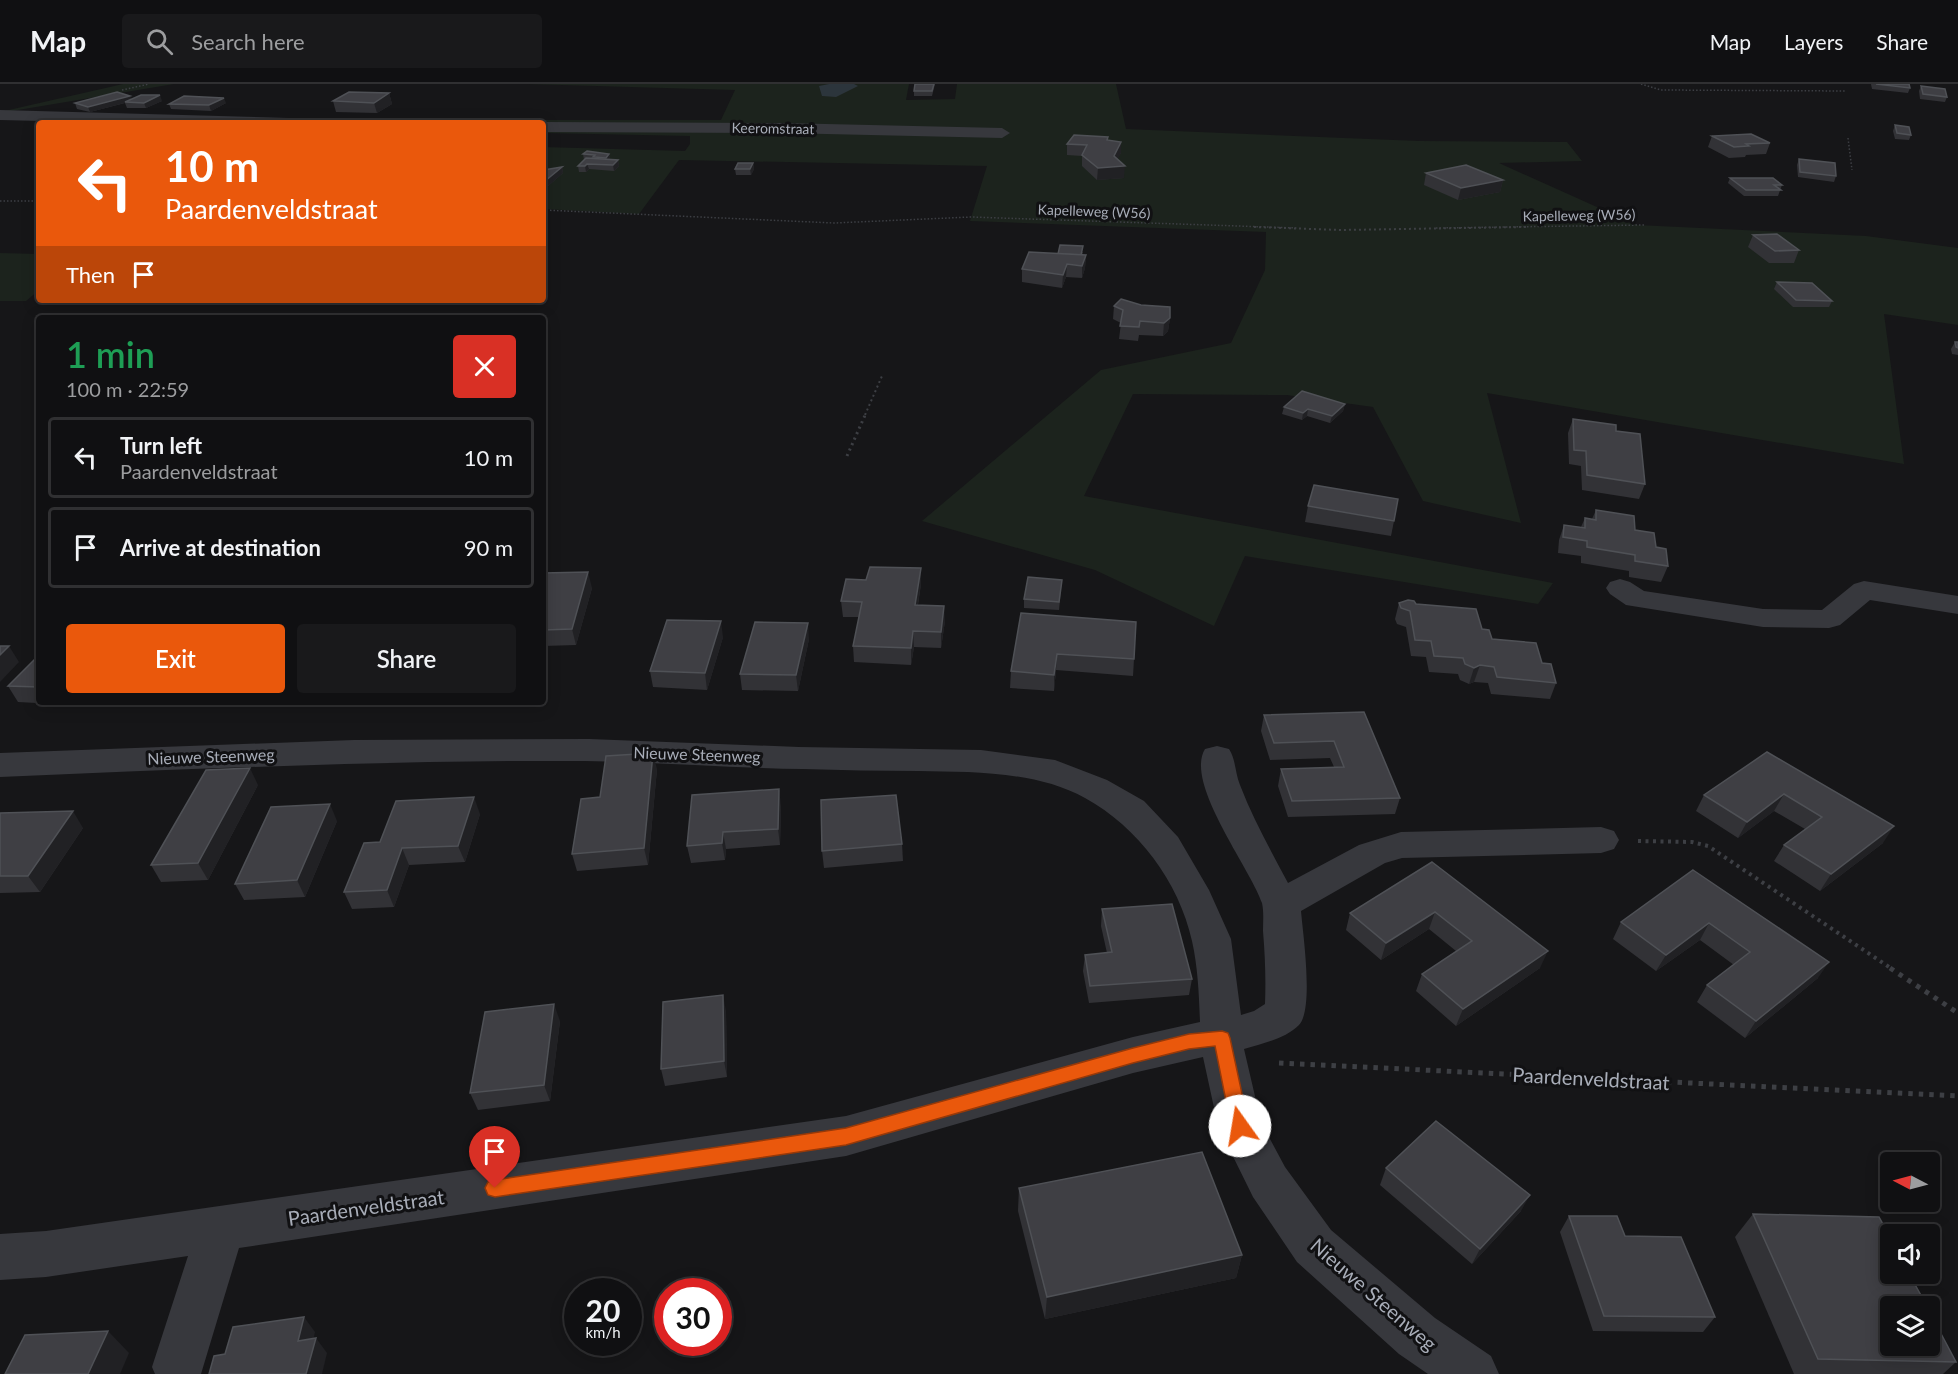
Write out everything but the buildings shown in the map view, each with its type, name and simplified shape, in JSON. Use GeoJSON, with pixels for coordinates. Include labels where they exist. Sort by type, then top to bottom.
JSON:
{"type":"FeatureCollection","features":[{"type":"Feature","properties":{"kind":"street"},"geometry":{"type":"LineString","coordinates":[[0,115],[181,120]]}},
{"type":"Feature","properties":{"kind":"street","name":"Keeromstraat"},"geometry":{"type":"LineString","coordinates":[[546,127],[782,128],[1002,133]]}},
{"type":"Feature","properties":{"kind":"street"},"geometry":{"type":"LineString","coordinates":[[1620,588],[1636,599],[1763,618],[1829,619],[1864,590],[1958,605]]}},
{"type":"Feature","properties":{"kind":"street","name":"Nieuwe Steenweg"},"geometry":{"type":"LineString","coordinates":[[0,765],[354,751],[589,750],[799,758],[981,761],[1055,772],[1095,788],[1131,810],[1165,846],[1196,900],[1211,939],[1218,981],[1223,1049],[1240,1126],[1269,1182],[1314,1246],[1417,1336],[1473,1374]]}},
{"type":"Feature","properties":{"kind":"street"},"geometry":{"type":"LineString","coordinates":[[1217,757],[1221,782],[1240,828],[1281,904],[1287,973],[1285,1012],[1267,1025],[1223,1049]]}},
{"type":"Feature","properties":{"kind":"street"},"geometry":{"type":"LineString","coordinates":[[1281,904],[1372,854],[1401,845],[1601,840]]}},
{"type":"Feature","properties":{"kind":"street","name":"Paardenveldstraat"},"geometry":{"type":"LineString","coordinates":[[0,1257],[45,1254],[846,1136],[1189,1041],[1223,1049]]}},
{"type":"Feature","properties":{"kind":"street"},"geometry":{"type":"LineString","coordinates":[[178,1367],[221,1228]]}},
{"type":"Feature","properties":{"kind":"path"},"geometry":{"type":"LineString","coordinates":[[1641,84],[1661,90],[1846,91]]}},
{"type":"Feature","properties":{"kind":"path"},"geometry":{"type":"LineString","coordinates":[[1848,138],[1852,170]]}},
{"type":"Feature","properties":{"kind":"path"},"geometry":{"type":"LineString","coordinates":[[0,201],[36,201]]}},
{"type":"Feature","properties":{"kind":"path","name":"Kapelleweg (W56)"},"geometry":{"type":"LineString","coordinates":[[546,210],[834,223],[971,217],[1341,230],[1644,225]]}},
{"type":"Feature","properties":{"kind":"path"},"geometry":{"type":"LineString","coordinates":[[848,456],[882,376]]}},
{"type":"Feature","properties":{"kind":"path"},"geometry":{"type":"LineString","coordinates":[[1601,840],[1692,842],[1708,846],[1958,1013]]}},
{"type":"Feature","properties":{"kind":"path","name":"Paardenveldstraat"},"geometry":{"type":"LineString","coordinates":[[1223,1049],[1958,1096]]}},
{"type":"Feature","properties":{"kind":"shaded area"},"geometry":{"type":"Polygon","coordinates":[[[123,84],[174,84],[0,113],[0,112],[123,84]]]}},
{"type":"Feature","properties":{"kind":"shaded area"},"geometry":{"type":"Polygon","coordinates":[[[526,84],[909,84],[906,100],[955,99],[957,84],[1116,84],[1126,129],[1419,141],[1567,142],[1582,161],[1499,163],[1637,225],[1866,236],[1958,248],[1958,325],[1884,314],[1904,464],[1487,393],[1521,523],[1423,501],[1373,407],[1287,395],[1133,394],[1084,496],[1553,583],[1538,604],[1245,556],[1214,626],[1095,570],[922,521],[1101,370],[1231,343],[1265,270],[1266,232],[970,221],[987,166],[679,160],[639,214],[546,209],[546,147],[685,151],[690,144],[690,136],[546,133],[546,120],[721,120],[735,90],[526,84]]]}},
{"type":"Feature","properties":{"kind":"shaded area"},"geometry":{"type":"Polygon","coordinates":[[[829,84],[858,86],[836,97],[822,96],[819,86],[829,84]]]}},
{"type":"Feature","properties":{"kind":"shaded area"},"geometry":{"type":"Polygon","coordinates":[[[0,253],[36,254],[36,293],[26,301],[0,301],[0,253]]]}},
{"type":"Feature","properties":{"kind":"route"},"geometry":{"type":"LineString","coordinates":[[495,1188],[846,1136],[1133,1055],[1189,1041],[1222,1038],[1224,1060],[1240,1126]]}}]}
